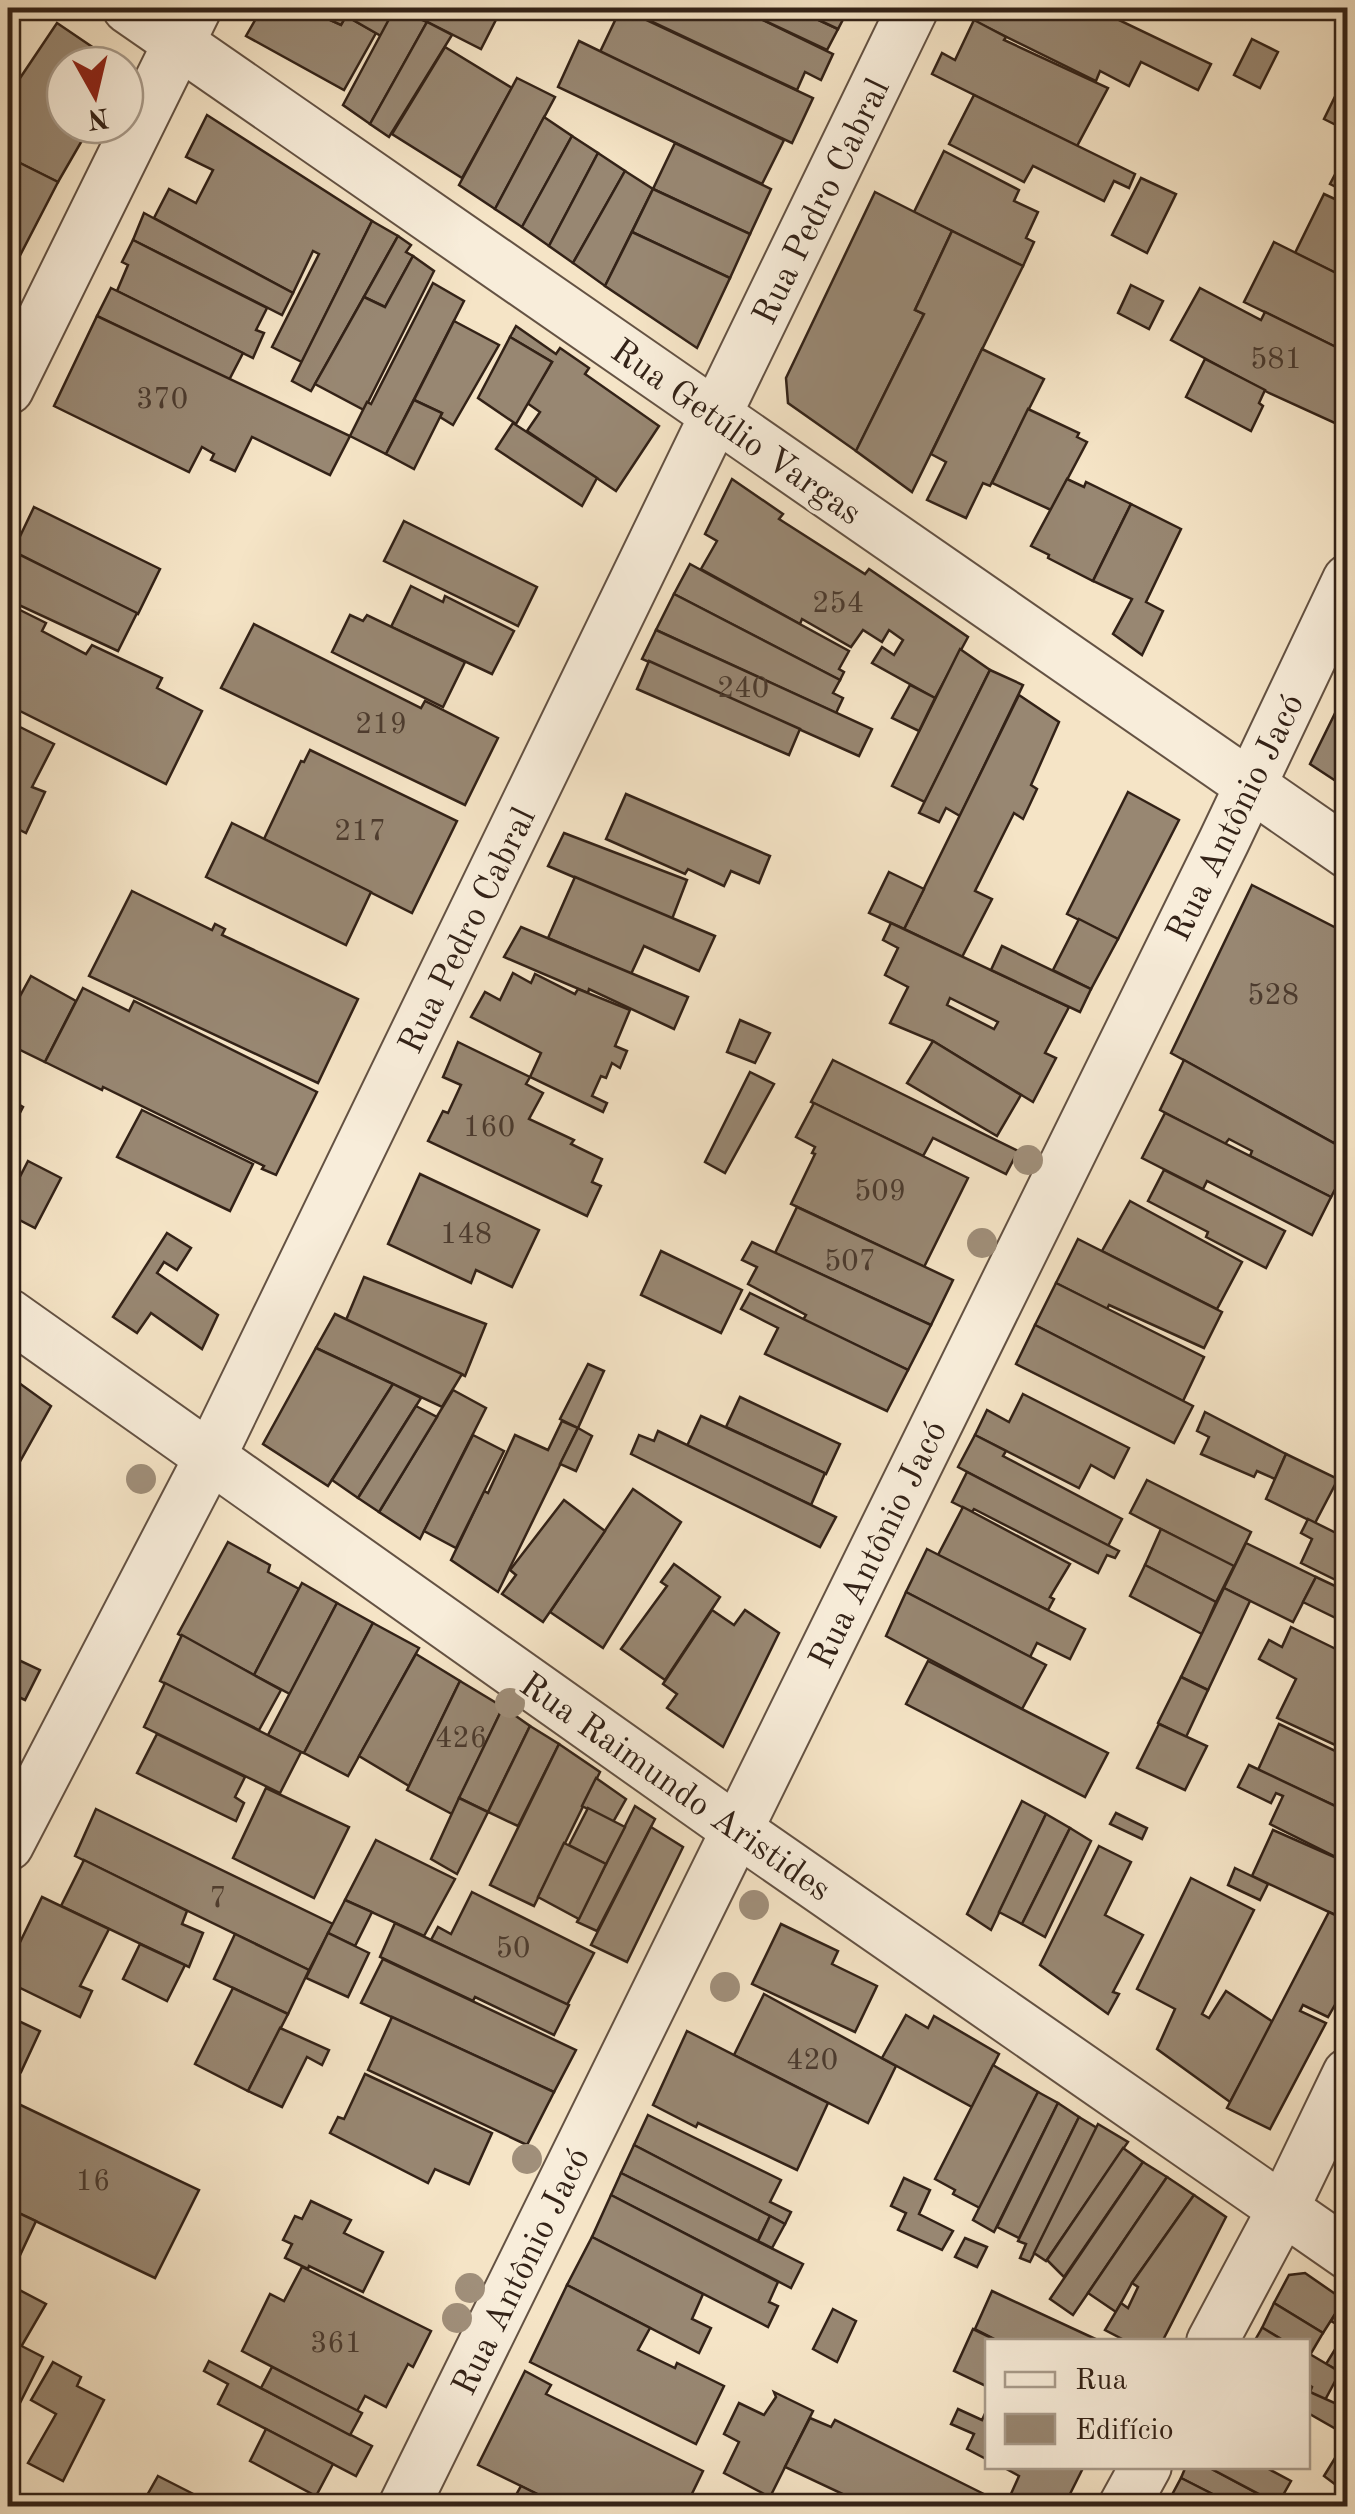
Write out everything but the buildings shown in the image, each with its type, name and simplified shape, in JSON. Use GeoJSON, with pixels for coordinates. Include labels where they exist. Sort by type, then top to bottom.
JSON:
{"type":"FeatureCollection","features":[{"type":"Feature","properties":{"kind":"street","name":"Rua Getúlio Vargas"},"geometry":{"type":"LineString","coordinates":[[128,8],[188,25],[716,416],[1348,853]]}},
{"type":"Feature","properties":{"kind":"street","name":"Rua Pedro Cabral"},"geometry":{"type":"LineString","coordinates":[[8,1846],[209,1459],[912,8]]}},
{"type":"Feature","properties":{"kind":"street"},"geometry":{"type":"LineString","coordinates":[[8,389],[188,25]]}},
{"type":"Feature","properties":{"kind":"street","name":"Rua Antônio Jacó"},"geometry":{"type":"LineString","coordinates":[[404,2506],[1348,580]]}},
{"type":"Feature","properties":{"kind":"street","name":"Rua Raimundo Aristides"},"geometry":{"type":"LineString","coordinates":[[8,1314],[737,1830],[1348,2254]]}},
{"type":"Feature","properties":{"kind":"street"},"geometry":{"type":"LineString","coordinates":[[1214,2339],[1283,2209],[1348,2074]]}},
{"type":"Feature","properties":{"kind":"street"},"geometry":{"type":"LineString","coordinates":[[1124,2506],[1144,2469]]}}]}
